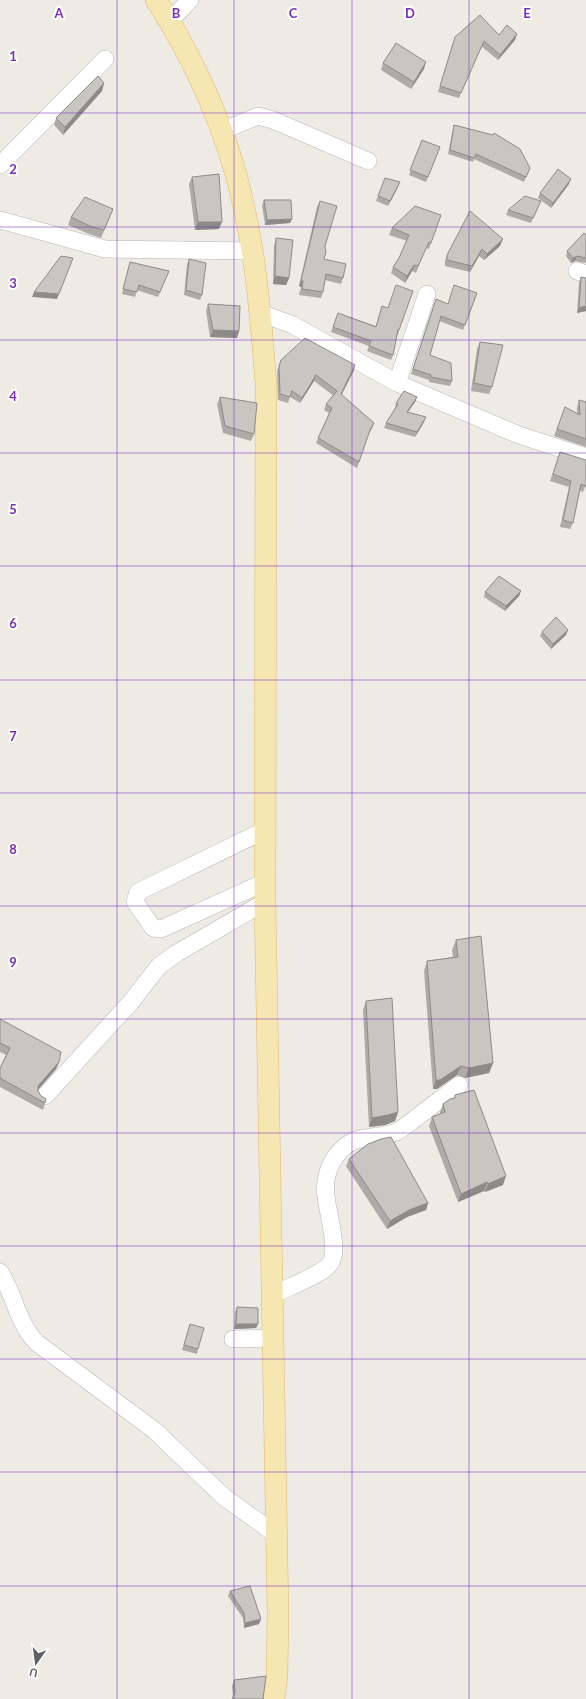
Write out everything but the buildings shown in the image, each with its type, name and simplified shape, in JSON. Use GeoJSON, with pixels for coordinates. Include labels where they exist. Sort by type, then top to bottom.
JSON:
{"type":"FeatureCollection","features":[{"type":"Feature","properties":{"kind":"main road"},"geometry":{"type":"LineString","coordinates":[[156,0],[170,21],[198,74],[222,131],[243,203],[252,251],[260,313],[266,384],[265,892],[278,1614],[277,1676],[274,1699]]}},
{"type":"Feature","properties":{"kind":"street"},"geometry":{"type":"LineString","coordinates":[[170,21],[190,0]]}},
{"type":"Feature","properties":{"kind":"street"},"geometry":{"type":"LineString","coordinates":[[0,165],[104,59]]}},
{"type":"Feature","properties":{"kind":"street"},"geometry":{"type":"LineString","coordinates":[[222,131],[256,117],[263,117],[368,161]]}},
{"type":"Feature","properties":{"kind":"street"},"geometry":{"type":"LineString","coordinates":[[0,220],[105,249],[252,251]]}},
{"type":"Feature","properties":{"kind":"street"},"geometry":{"type":"LineString","coordinates":[[397,382],[426,294]]}},
{"type":"Feature","properties":{"kind":"street"},"geometry":{"type":"LineString","coordinates":[[260,313],[293,325],[397,382],[519,435],[586,457]]}},
{"type":"Feature","properties":{"kind":"street"},"geometry":{"type":"LineString","coordinates":[[265,830],[138,892],[135,902],[153,928],[161,930],[265,892]]}},
{"type":"Feature","properties":{"kind":"street"},"geometry":{"type":"LineString","coordinates":[[45,1096],[130,1003],[159,966],[265,892]]}},
{"type":"Feature","properties":{"kind":"street"},"geometry":{"type":"LineString","coordinates":[[273,1295],[321,1271],[332,1260],[334,1244],[326,1196],[326,1185],[330,1165],[340,1152],[350,1142],[364,1137],[390,1134],[399,1131],[460,1085]]}},
{"type":"Feature","properties":{"kind":"street"},"geometry":{"type":"LineString","coordinates":[[0,1272],[21,1321],[30,1337],[36,1343],[154,1430],[224,1497],[277,1535]]}},
{"type":"Feature","properties":{"kind":"street"},"geometry":{"type":"LineString","coordinates":[[233,1339],[274,1338]]}}]}
